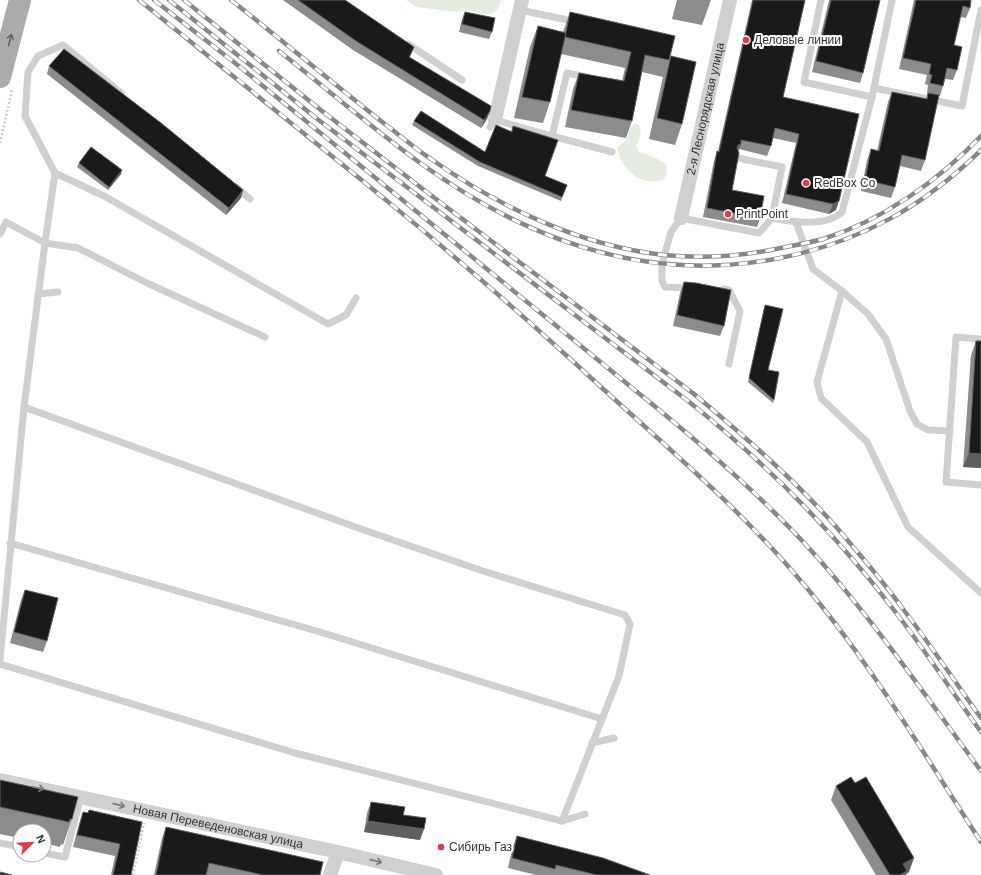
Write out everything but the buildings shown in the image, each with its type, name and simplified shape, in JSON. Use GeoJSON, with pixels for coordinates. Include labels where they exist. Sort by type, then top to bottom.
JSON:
{"type":"FeatureCollection","features":[{"type":"Feature","properties":{"kind":"main road"},"geometry":{"type":"LineString","coordinates":[[0,77],[20,0]]}},
{"type":"Feature","properties":{"kind":"street","name":"2-я Леснорядская улица"},"geometry":{"type":"LineString","coordinates":[[681,218],[730,0]]}},
{"type":"Feature","properties":{"kind":"street"},"geometry":{"type":"LineString","coordinates":[[492,123],[521,5]]}},
{"type":"Feature","properties":{"kind":"street","name":"Новая Переведеновская улица"},"geometry":{"type":"LineString","coordinates":[[0,780],[338,852],[436,875]]}},
{"type":"Feature","properties":{"kind":"street"},"geometry":{"type":"LineString","coordinates":[[330,875],[338,852]]}},
{"type":"Feature","properties":{"kind":"lane"},"geometry":{"type":"LineString","coordinates":[[821,0],[804,82],[872,96]]}},
{"type":"Feature","properties":{"kind":"lane"},"geometry":{"type":"LineString","coordinates":[[772,218],[796,222],[824,220],[838,216],[842,212],[874,88],[892,0]]}},
{"type":"Feature","properties":{"kind":"lane"},"geometry":{"type":"LineString","coordinates":[[521,5],[581,23]]}},
{"type":"Feature","properties":{"kind":"lane"},"geometry":{"type":"LineString","coordinates":[[874,88],[962,106],[981,10]]}},
{"type":"Feature","properties":{"kind":"lane"},"geometry":{"type":"LineString","coordinates":[[399,38],[462,80]]}},
{"type":"Feature","properties":{"kind":"lane"},"geometry":{"type":"LineString","coordinates":[[0,660],[24,407],[55,173],[25,116],[28,72],[38,56],[63,45],[129,99]]}},
{"type":"Feature","properties":{"kind":"lane"},"geometry":{"type":"LineString","coordinates":[[552,136],[567,72],[594,79]]}},
{"type":"Feature","properties":{"kind":"lane"},"geometry":{"type":"LineString","coordinates":[[492,123],[552,136],[612,152]]}},
{"type":"Feature","properties":{"kind":"lane"},"geometry":{"type":"LineString","coordinates":[[698,288],[665,287],[662,281],[662,264],[671,232],[681,218],[759,232],[772,218],[782,167],[738,158]]}},
{"type":"Feature","properties":{"kind":"lane"},"geometry":{"type":"LineString","coordinates":[[55,173],[104,196],[328,324],[346,315],[356,298]]}},
{"type":"Feature","properties":{"kind":"lane"},"geometry":{"type":"LineString","coordinates":[[232,184],[250,198]]}},
{"type":"Feature","properties":{"kind":"lane"},"geometry":{"type":"LineString","coordinates":[[0,234],[6,222],[45,243],[78,248],[149,284],[265,337]]}},
{"type":"Feature","properties":{"kind":"lane"},"geometry":{"type":"LineString","coordinates":[[796,222],[813,269],[842,291],[868,314],[886,339],[910,411],[917,424],[928,430],[950,431]]}},
{"type":"Feature","properties":{"kind":"lane"},"geometry":{"type":"LineString","coordinates":[[714,289],[729,290],[740,311],[729,364]]}},
{"type":"Feature","properties":{"kind":"lane"},"geometry":{"type":"LineString","coordinates":[[842,291],[817,382],[821,398],[867,442],[908,527],[981,593]]}},
{"type":"Feature","properties":{"kind":"lane"},"geometry":{"type":"LineString","coordinates":[[38,294],[58,292]]}},
{"type":"Feature","properties":{"kind":"lane"},"geometry":{"type":"LineString","coordinates":[[981,339],[956,338],[946,482],[981,485]]}},
{"type":"Feature","properties":{"kind":"lane"},"geometry":{"type":"LineString","coordinates":[[24,407],[361,529],[483,571],[625,615],[630,624],[627,648],[602,719],[562,820]]}},
{"type":"Feature","properties":{"kind":"lane"},"geometry":{"type":"LineString","coordinates":[[10,543],[320,632],[602,719]]}},
{"type":"Feature","properties":{"kind":"lane"},"geometry":{"type":"LineString","coordinates":[[0,664],[295,753],[562,820],[585,814]]}},
{"type":"Feature","properties":{"kind":"lane"},"geometry":{"type":"LineString","coordinates":[[592,743],[614,738]]}},
{"type":"Feature","properties":{"kind":"lane"},"geometry":{"type":"LineString","coordinates":[[52,854],[66,857],[80,797]]}},
{"type":"Feature","properties":{"kind":"lane"},"geometry":{"type":"LineString","coordinates":[[0,843],[12,845]]}},
{"type":"Feature","properties":{"kind":"path"},"geometry":{"type":"LineString","coordinates":[[133,875],[142,835]]}},
{"type":"Feature","properties":{"kind":"shaded area"},"geometry":{"type":"Polygon","coordinates":[[[406,0],[501,0],[498,8],[494,12],[483,14],[470,11],[457,12],[416,7],[406,0]]]}},
{"type":"Feature","properties":{"kind":"shaded area"},"geometry":{"type":"Polygon","coordinates":[[[636,124],[639,125],[641,131],[636,146],[639,152],[650,155],[666,164],[667,172],[665,179],[648,181],[641,179],[634,176],[623,164],[617,148],[626,140],[631,126],[636,124]]]}},
{"type":"Feature","properties":{"kind":"railway"},"geometry":{"type":"LineString","coordinates":[[139,0],[364,182],[471,271],[546,337],[729,504],[800,580],[849,642],[895,708],[981,842]]}},
{"type":"Feature","properties":{"kind":"railway"},"geometry":{"type":"LineString","coordinates":[[154,0],[235,63],[658,409],[740,480],[799,537],[839,582],[901,662],[981,771]]}},
{"type":"Feature","properties":{"kind":"railway"},"geometry":{"type":"LineString","coordinates":[[169,0],[316,118],[688,401],[745,449],[825,528],[874,584],[981,732]]}},
{"type":"Feature","properties":{"kind":"railway"},"geometry":{"type":"LineString","coordinates":[[184,0],[322,111],[428,193],[694,394],[750,442],[804,493],[838,529],[871,568],[923,636],[981,718]]}},
{"type":"Feature","properties":{"kind":"railway"},"geometry":{"type":"LineString","coordinates":[[231,0],[414,147],[457,177],[484,193],[542,222],[602,243],[633,250],[664,255],[693,257],[723,256],[767,251],[823,239],[867,221],[908,197],[947,168],[981,136]]}},
{"type":"Feature","properties":{"kind":"railway"},"geometry":{"type":"LineString","coordinates":[[279,51],[404,151],[464,192],[506,216],[548,235],[592,250],[638,260],[684,265],[731,265],[780,258],[809,251],[863,232],[913,205],[936,189],[981,150]]}},
{"type":"Feature","properties":{"kind":"place","name":"Деловые линии"},"geometry":{"type":"Point","coordinates":[746,40]}},
{"type":"Feature","properties":{"kind":"place","name":"RedBox Co"},"geometry":{"type":"Point","coordinates":[806,183]}},
{"type":"Feature","properties":{"kind":"place","name":"PrintPoint"},"geometry":{"type":"Point","coordinates":[728,214]}},
{"type":"Feature","properties":{"kind":"place","name":"Сибирь Газ"},"geometry":{"type":"Point","coordinates":[441,847]}}]}
